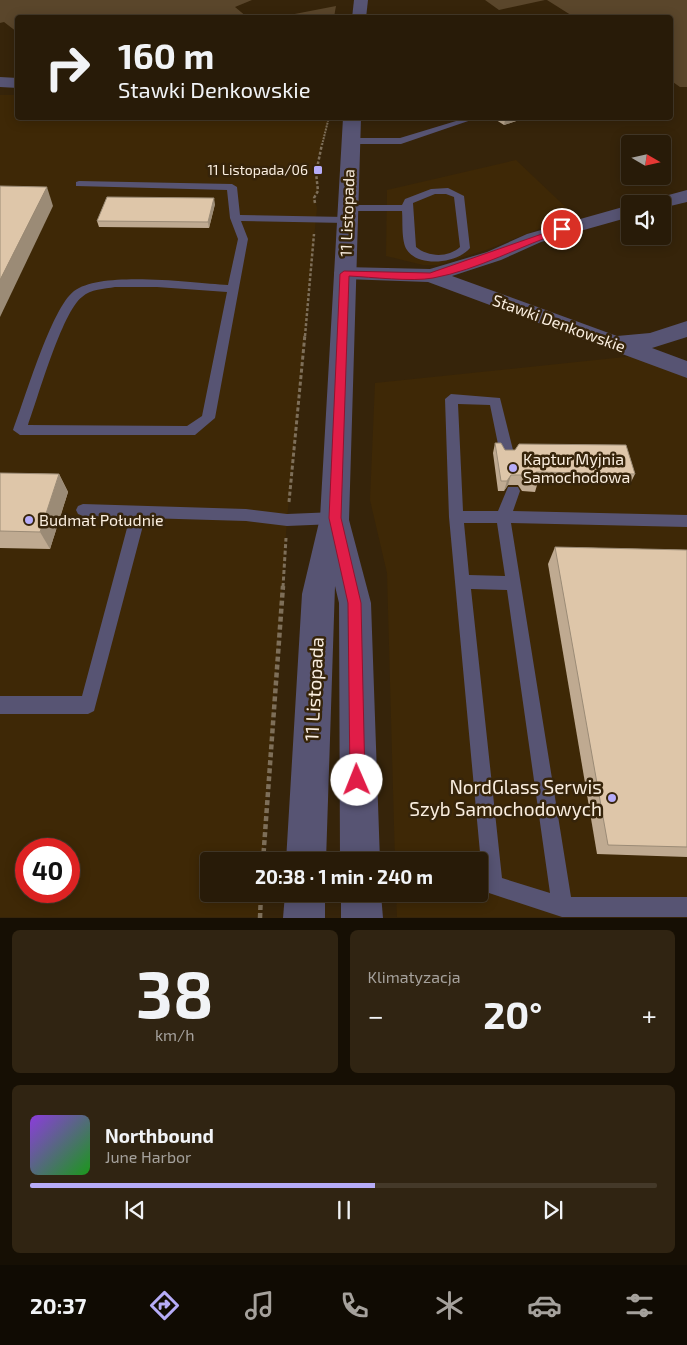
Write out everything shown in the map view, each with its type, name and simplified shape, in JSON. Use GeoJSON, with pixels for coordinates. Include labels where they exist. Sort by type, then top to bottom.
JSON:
{"type":"FeatureCollection","features":[{"type":"Feature","properties":{"kind":"street"},"geometry":{"type":"LineString","coordinates":[[359,15],[361,0]]}},
{"type":"Feature","properties":{"kind":"street"},"geometry":{"type":"LineString","coordinates":[[0,82],[15,83]]}},
{"type":"Feature","properties":{"kind":"street","name":"11 Listopada"},"geometry":{"type":"LineString","coordinates":[[306,852],[318,594],[335,518],[346,214],[352,120]]}},
{"type":"Feature","properties":{"kind":"street"},"geometry":{"type":"LineString","coordinates":[[671,200],[687,196]]}},
{"type":"Feature","properties":{"kind":"street","name":"Stawki Denkowskie"},"geometry":{"type":"LineString","coordinates":[[344,274],[431,276],[494,256],[534,238],[621,214]]}},
{"type":"Feature","properties":{"kind":"street","name":"Stawki Denkowskie"},"geometry":{"type":"LineString","coordinates":[[431,276],[687,370]]}},
{"type":"Feature","properties":{"kind":"street"},"geometry":{"type":"LineString","coordinates":[[612,343],[651,340],[687,329]]}},
{"type":"Feature","properties":{"kind":"street","name":"11 Listopada"},"geometry":{"type":"LineString","coordinates":[[335,518],[355,603],[360,852]]}},
{"type":"Feature","properties":{"kind":"street"},"geometry":{"type":"LineString","coordinates":[[304,918],[305,902]]}},
{"type":"Feature","properties":{"kind":"street"},"geometry":{"type":"LineString","coordinates":[[361,902],[362,918]]}},
{"type":"Feature","properties":{"kind":"lane"},"geometry":{"type":"LineString","coordinates":[[350,141],[401,141],[467,120]]}},
{"type":"Feature","properties":{"kind":"lane"},"geometry":{"type":"LineString","coordinates":[[79,184],[232,188],[235,218],[243,239],[234,289],[211,408],[208,418],[190,431],[20,430],[63,312],[72,299],[84,290],[116,283],[234,289]]}},
{"type":"Feature","properties":{"kind":"lane"},"geometry":{"type":"LineString","coordinates":[[434,191],[448,191],[459,196],[465,248],[462,254],[452,257],[422,256],[414,252],[409,242],[407,208],[408,201],[434,191]]}},
{"type":"Feature","properties":{"kind":"lane"},"geometry":{"type":"LineString","coordinates":[[235,218],[316,220],[346,214],[407,208]]}},
{"type":"Feature","properties":{"kind":"lane"},"geometry":{"type":"LineString","coordinates":[[507,454],[495,401],[451,399],[456,518],[492,885],[562,907],[687,907]]}},
{"type":"Feature","properties":{"kind":"lane"},"geometry":{"type":"LineString","coordinates":[[513,491],[503,517],[562,907]]}},
{"type":"Feature","properties":{"kind":"lane"},"geometry":{"type":"LineString","coordinates":[[83,510],[246,515],[287,520],[335,518]]}},
{"type":"Feature","properties":{"kind":"lane"},"geometry":{"type":"LineString","coordinates":[[0,705],[88,705],[139,512]]}},
{"type":"Feature","properties":{"kind":"lane"},"geometry":{"type":"LineString","coordinates":[[456,518],[503,517],[687,521]]}},
{"type":"Feature","properties":{"kind":"lane"},"geometry":{"type":"LineString","coordinates":[[462,582],[514,583]]}},
{"type":"Feature","properties":{"kind":"path"},"geometry":{"type":"LineString","coordinates":[[264,852],[287,520],[317,208],[314,198],[318,191],[316,183],[317,160],[328,120]]}},
{"type":"Feature","properties":{"kind":"path"},"geometry":{"type":"LineString","coordinates":[[260,918],[261,902]]}},
{"type":"Feature","properties":{"kind":"shaded area"},"geometry":{"type":"Polygon","coordinates":[[[0,0],[252,0],[235,7],[245,15],[15,15],[15,30],[4,22],[0,23],[0,0]]]}},
{"type":"Feature","properties":{"kind":"shaded area"},"geometry":{"type":"Polygon","coordinates":[[[485,0],[545,0],[499,10],[485,0]]]}},
{"type":"Feature","properties":{"kind":"shaded area"},"geometry":{"type":"Polygon","coordinates":[[[547,0],[687,0],[687,87],[680,87],[673,82],[673,15],[571,15],[547,0]]]}},
{"type":"Feature","properties":{"kind":"shaded area"},"geometry":{"type":"Polygon","coordinates":[[[336,6],[334,15],[289,15],[336,6]]]}},
{"type":"Feature","properties":{"kind":"shaded area"},"geometry":{"type":"Polygon","coordinates":[[[0,95],[15,95],[15,120],[328,120],[317,160],[316,183],[318,191],[314,198],[317,208],[287,520],[264,852],[200,852],[200,902],[261,902],[260,917],[0,917],[0,95]]]}},
{"type":"Feature","properties":{"kind":"shaded area"},"geometry":{"type":"Polygon","coordinates":[[[516,160],[574,215],[486,250],[438,265],[423,265],[386,256],[387,190],[516,160]]]}},
{"type":"Feature","properties":{"kind":"shaded area"},"geometry":{"type":"Polygon","coordinates":[[[634,356],[687,378],[687,917],[397,917],[396,902],[488,902],[488,852],[395,852],[387,573],[370,500],[375,383],[634,356]]]}},
{"type":"Feature","properties":{"kind":"building"},"geometry":{"type":"Polygon","coordinates":[[[0,186],[47,187],[0,280],[0,186]]]}},
{"type":"Feature","properties":{"kind":"building"},"geometry":{"type":"Polygon","coordinates":[[[107,197],[214,198],[208,222],[97,221],[107,197]]]}},
{"type":"Feature","properties":{"kind":"building"},"geometry":{"type":"Polygon","coordinates":[[[495,443],[501,443],[505,450],[515,450],[519,444],[626,445],[635,474],[536,472],[538,482],[525,482],[521,475],[511,475],[507,481],[501,481],[495,443]]]}},
{"type":"Feature","properties":{"kind":"building"},"geometry":{"type":"Polygon","coordinates":[[[0,473],[59,474],[40,532],[0,531],[0,473]]]}},
{"type":"Feature","properties":{"kind":"building"},"geometry":{"type":"Polygon","coordinates":[[[555,547],[687,550],[687,847],[608,845],[555,547]]]}},
{"type":"Feature","properties":{"kind":"place","name":"11 Listopada/06"},"geometry":{"type":"Point","coordinates":[318,170]}},
{"type":"Feature","properties":{"kind":"place","name":"Kaptur Myjnia Samochodowa"},"geometry":{"type":"Point","coordinates":[513,468]}},
{"type":"Feature","properties":{"kind":"place","name":"Budmat Południe"},"geometry":{"type":"Point","coordinates":[29,520]}},
{"type":"Feature","properties":{"kind":"place","name":"NordGlass Serwis Szyb Samochodowych"},"geometry":{"type":"Point","coordinates":[612,798]}},
{"type":"Feature","properties":{"kind":"route"},"geometry":{"type":"LineString","coordinates":[[357,780],[355,603],[335,518],[344,274],[431,276],[494,256],[534,238],[562,229]]}}]}
